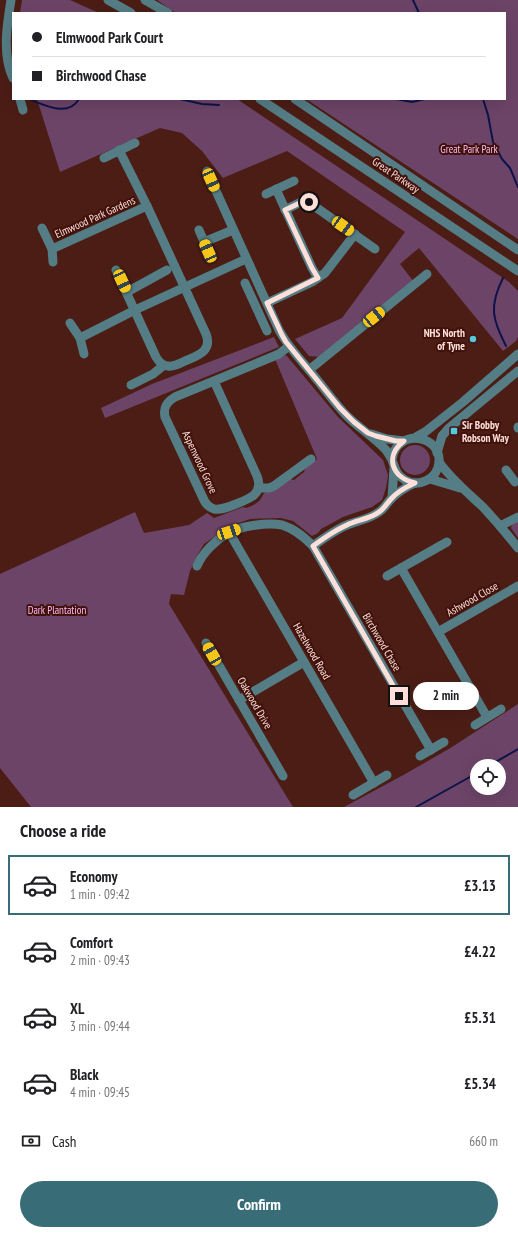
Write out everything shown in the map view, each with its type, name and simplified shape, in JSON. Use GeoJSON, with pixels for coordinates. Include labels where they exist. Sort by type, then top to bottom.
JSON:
{"type":"FeatureCollection","features":[{"type":"Feature","properties":{"kind":"street"},"geometry":{"type":"LineString","coordinates":[[11,0],[6,35],[6,47],[8,63],[12,75]]}},
{"type":"Feature","properties":{"kind":"street"},"geometry":{"type":"LineString","coordinates":[[108,0],[129,12]]}},
{"type":"Feature","properties":{"kind":"street"},"geometry":{"type":"LineString","coordinates":[[145,0],[166,12]]}},
{"type":"Feature","properties":{"kind":"street"},"geometry":{"type":"LineString","coordinates":[[20,100],[23,110]]}},
{"type":"Feature","properties":{"kind":"street","name":"Great Parkway"},"geometry":{"type":"LineString","coordinates":[[261,100],[518,271]]}},
{"type":"Feature","properties":{"kind":"street","name":"Great Parkway"},"geometry":{"type":"LineString","coordinates":[[296,100],[518,250]]}},
{"type":"Feature","properties":{"kind":"street"},"geometry":{"type":"LineString","coordinates":[[104,158],[135,143]]}},
{"type":"Feature","properties":{"kind":"street","name":"Elmwood Park Gardens"},"geometry":{"type":"LineString","coordinates":[[120,150],[207,338],[207,345],[198,355],[174,366],[164,365]]}},
{"type":"Feature","properties":{"kind":"street"},"geometry":{"type":"LineString","coordinates":[[207,171],[259,286],[282,335],[289,346],[343,412],[387,451],[401,477],[405,480],[420,483],[430,479],[438,469],[439,462],[437,453],[429,443],[416,437]]}},
{"type":"Feature","properties":{"kind":"street"},"geometry":{"type":"LineString","coordinates":[[266,194],[294,181]]}},
{"type":"Feature","properties":{"kind":"street"},"geometry":{"type":"LineString","coordinates":[[276,190],[318,278]]}},
{"type":"Feature","properties":{"kind":"street"},"geometry":{"type":"LineString","coordinates":[[285,210],[300,202],[307,201],[376,249]]}},
{"type":"Feature","properties":{"kind":"street","name":"Elmwood Park Gardens"},"geometry":{"type":"LineString","coordinates":[[52,249],[147,206]]}},
{"type":"Feature","properties":{"kind":"street","name":"Elmwood Park Gardens"},"geometry":{"type":"LineString","coordinates":[[42,228],[52,249],[53,262]]}},
{"type":"Feature","properties":{"kind":"street"},"geometry":{"type":"LineString","coordinates":[[199,230],[206,247],[233,230]]}},
{"type":"Feature","properties":{"kind":"street"},"geometry":{"type":"LineString","coordinates":[[267,303],[318,278],[325,273],[354,234]]}},
{"type":"Feature","properties":{"kind":"street"},"geometry":{"type":"LineString","coordinates":[[80,338],[135,310],[246,258]]}},
{"type":"Feature","properties":{"kind":"street"},"geometry":{"type":"LineString","coordinates":[[504,262],[518,275]]}},
{"type":"Feature","properties":{"kind":"street"},"geometry":{"type":"LineString","coordinates":[[116,270],[156,357],[159,362],[164,365],[153,374],[131,385]]}},
{"type":"Feature","properties":{"kind":"street"},"geometry":{"type":"LineString","coordinates":[[127,292],[167,270]]}},
{"type":"Feature","properties":{"kind":"street"},"geometry":{"type":"LineString","coordinates":[[309,370],[427,274]]}},
{"type":"Feature","properties":{"kind":"street"},"geometry":{"type":"LineString","coordinates":[[259,286],[247,287],[266,328],[275,320]]}},
{"type":"Feature","properties":{"kind":"street"},"geometry":{"type":"LineString","coordinates":[[70,323],[80,338],[84,354]]}},
{"type":"Feature","properties":{"kind":"street","name":"Aspenwood Grove"},"geometry":{"type":"LineString","coordinates":[[258,488],[256,493],[251,498],[226,508],[216,509],[208,506],[202,498],[166,419],[166,404],[170,400],[279,354],[289,346]]}},
{"type":"Feature","properties":{"kind":"street"},"geometry":{"type":"LineString","coordinates":[[392,498],[393,464],[396,448],[404,441],[425,432],[463,402],[518,354]]}},
{"type":"Feature","properties":{"kind":"street"},"geometry":{"type":"LineString","coordinates":[[437,453],[442,436],[449,428],[518,371]]}},
{"type":"Feature","properties":{"kind":"street"},"geometry":{"type":"LineString","coordinates":[[214,381],[257,476],[259,484],[258,488],[269,488],[274,486],[311,459]]}},
{"type":"Feature","properties":{"kind":"street"},"geometry":{"type":"LineString","coordinates":[[368,433],[387,439],[404,441]]}},
{"type":"Feature","properties":{"kind":"street"},"geometry":{"type":"LineString","coordinates":[[439,462],[464,490],[500,526],[518,548]]}},
{"type":"Feature","properties":{"kind":"street"},"geometry":{"type":"LineString","coordinates":[[510,476],[518,470]]}},
{"type":"Feature","properties":{"kind":"street"},"geometry":{"type":"LineString","coordinates":[[430,479],[464,490]]}},
{"type":"Feature","properties":{"kind":"street"},"geometry":{"type":"LineString","coordinates":[[197,566],[207,550],[229,532],[256,525],[282,525],[298,532],[313,546],[335,530],[379,512],[401,490],[415,483]]}},
{"type":"Feature","properties":{"kind":"street"},"geometry":{"type":"LineString","coordinates":[[500,526],[518,517]]}},
{"type":"Feature","properties":{"kind":"street","name":"Hazelwood Road"},"geometry":{"type":"LineString","coordinates":[[229,532],[374,783]]}},
{"type":"Feature","properties":{"kind":"street"},"geometry":{"type":"LineString","coordinates":[[387,576],[447,542]]}},
{"type":"Feature","properties":{"kind":"street","name":"Birchwood Chase"},"geometry":{"type":"LineString","coordinates":[[313,546],[431,750]]}},
{"type":"Feature","properties":{"kind":"street"},"geometry":{"type":"LineString","coordinates":[[401,568],[487,717]]}},
{"type":"Feature","properties":{"kind":"street","name":"Ashwood Close"},"geometry":{"type":"LineString","coordinates":[[438,632],[518,586]]}},
{"type":"Feature","properties":{"kind":"street","name":"Oakwood Drive"},"geometry":{"type":"LineString","coordinates":[[206,643],[283,776]]}},
{"type":"Feature","properties":{"kind":"street"},"geometry":{"type":"LineString","coordinates":[[239,700],[304,662]]}},
{"type":"Feature","properties":{"kind":"street"},"geometry":{"type":"LineString","coordinates":[[474,725],[501,709]]}},
{"type":"Feature","properties":{"kind":"street"},"geometry":{"type":"LineString","coordinates":[[420,756],[444,742]]}},
{"type":"Feature","properties":{"kind":"street"},"geometry":{"type":"LineString","coordinates":[[354,795],[388,775]]}},
{"type":"Feature","properties":{"kind":"green space"},"geometry":{"type":"Polygon","coordinates":[[[22,0],[70,0],[97,12],[20,12],[22,0]]]}},
{"type":"Feature","properties":{"kind":"green space","name":"Great Park Park"},"geometry":{"type":"Polygon","coordinates":[[[157,0],[518,0],[518,239],[308,100],[506,100],[506,12],[175,12],[157,0]]]}},
{"type":"Feature","properties":{"kind":"green space"},"geometry":{"type":"Polygon","coordinates":[[[37,100],[238,100],[509,282],[518,291],[518,337],[516,341],[503,351],[419,248],[400,264],[414,282],[320,357],[309,356],[295,339],[342,318],[405,232],[287,151],[223,178],[202,151],[182,133],[160,128],[60,172],[37,100]]]}},
{"type":"Feature","properties":{"kind":"green space"},"geometry":{"type":"Polygon","coordinates":[[[274,337],[279,347],[105,418],[101,408],[152,384],[274,337]]]}},
{"type":"Feature","properties":{"kind":"green space","name":"Dark Plantation"},"geometry":{"type":"Polygon","coordinates":[[[286,355],[338,417],[383,460],[388,475],[382,500],[372,507],[343,517],[321,529],[318,533],[312,536],[293,521],[281,518],[250,519],[230,526],[204,544],[190,571],[184,595],[171,594],[169,604],[293,807],[31,807],[0,768],[0,574],[135,512],[144,533],[189,525],[207,513],[214,518],[243,507],[246,508],[252,506],[259,501],[264,493],[290,479],[294,480],[317,459],[275,359],[286,355]]]}},
{"type":"Feature","properties":{"kind":"green space"},"geometry":{"type":"Polygon","coordinates":[[[415,445],[426,449],[430,460],[426,471],[415,475],[404,471],[400,460],[404,449],[415,445]]]}},
{"type":"Feature","properties":{"kind":"green space"},"geometry":{"type":"Polygon","coordinates":[[[518,521],[518,538],[511,528],[512,525],[518,521]]]}},
{"type":"Feature","properties":{"kind":"green space"},"geometry":{"type":"Polygon","coordinates":[[[518,704],[518,807],[344,807],[452,747],[518,704]]]}},
{"type":"Feature","properties":{"kind":"waterway"},"geometry":{"type":"LineString","coordinates":[[413,0],[419,12]]}},
{"type":"Feature","properties":{"kind":"waterway"},"geometry":{"type":"LineString","coordinates":[[31,100],[50,107],[63,109],[69,108],[78,100]]}},
{"type":"Feature","properties":{"kind":"waterway"},"geometry":{"type":"LineString","coordinates":[[184,100],[202,104],[219,105]]}},
{"type":"Feature","properties":{"kind":"waterway"},"geometry":{"type":"LineString","coordinates":[[401,100],[412,102],[421,100]]}},
{"type":"Feature","properties":{"kind":"waterway"},"geometry":{"type":"LineString","coordinates":[[483,100],[493,142],[502,159],[510,168],[518,187]]}},
{"type":"Feature","properties":{"kind":"waterway"},"geometry":{"type":"LineString","coordinates":[[503,278],[496,297],[494,312],[495,320],[506,346]]}},
{"type":"Feature","properties":{"kind":"waterway"},"geometry":{"type":"LineString","coordinates":[[501,759],[518,749]]}},
{"type":"Feature","properties":{"kind":"waterway"},"geometry":{"type":"LineString","coordinates":[[416,807],[470,777]]}},
{"type":"Feature","properties":{"kind":"place","name":"NHS North of Tyne"},"geometry":{"type":"Point","coordinates":[473,339]}},
{"type":"Feature","properties":{"kind":"place","name":"Sir Bobby Robson Way"},"geometry":{"type":"Point","coordinates":[454,431]}},
{"type":"Feature","properties":{"kind":"route"},"geometry":{"type":"LineString","coordinates":[[309,202],[300,202],[285,210],[318,278],[267,303],[286,342],[340,408],[368,433],[387,439],[404,441],[398,445],[393,456],[392,459],[394,468],[405,480],[415,483],[401,490],[379,512],[335,530],[313,546],[399,696]]}}]}
